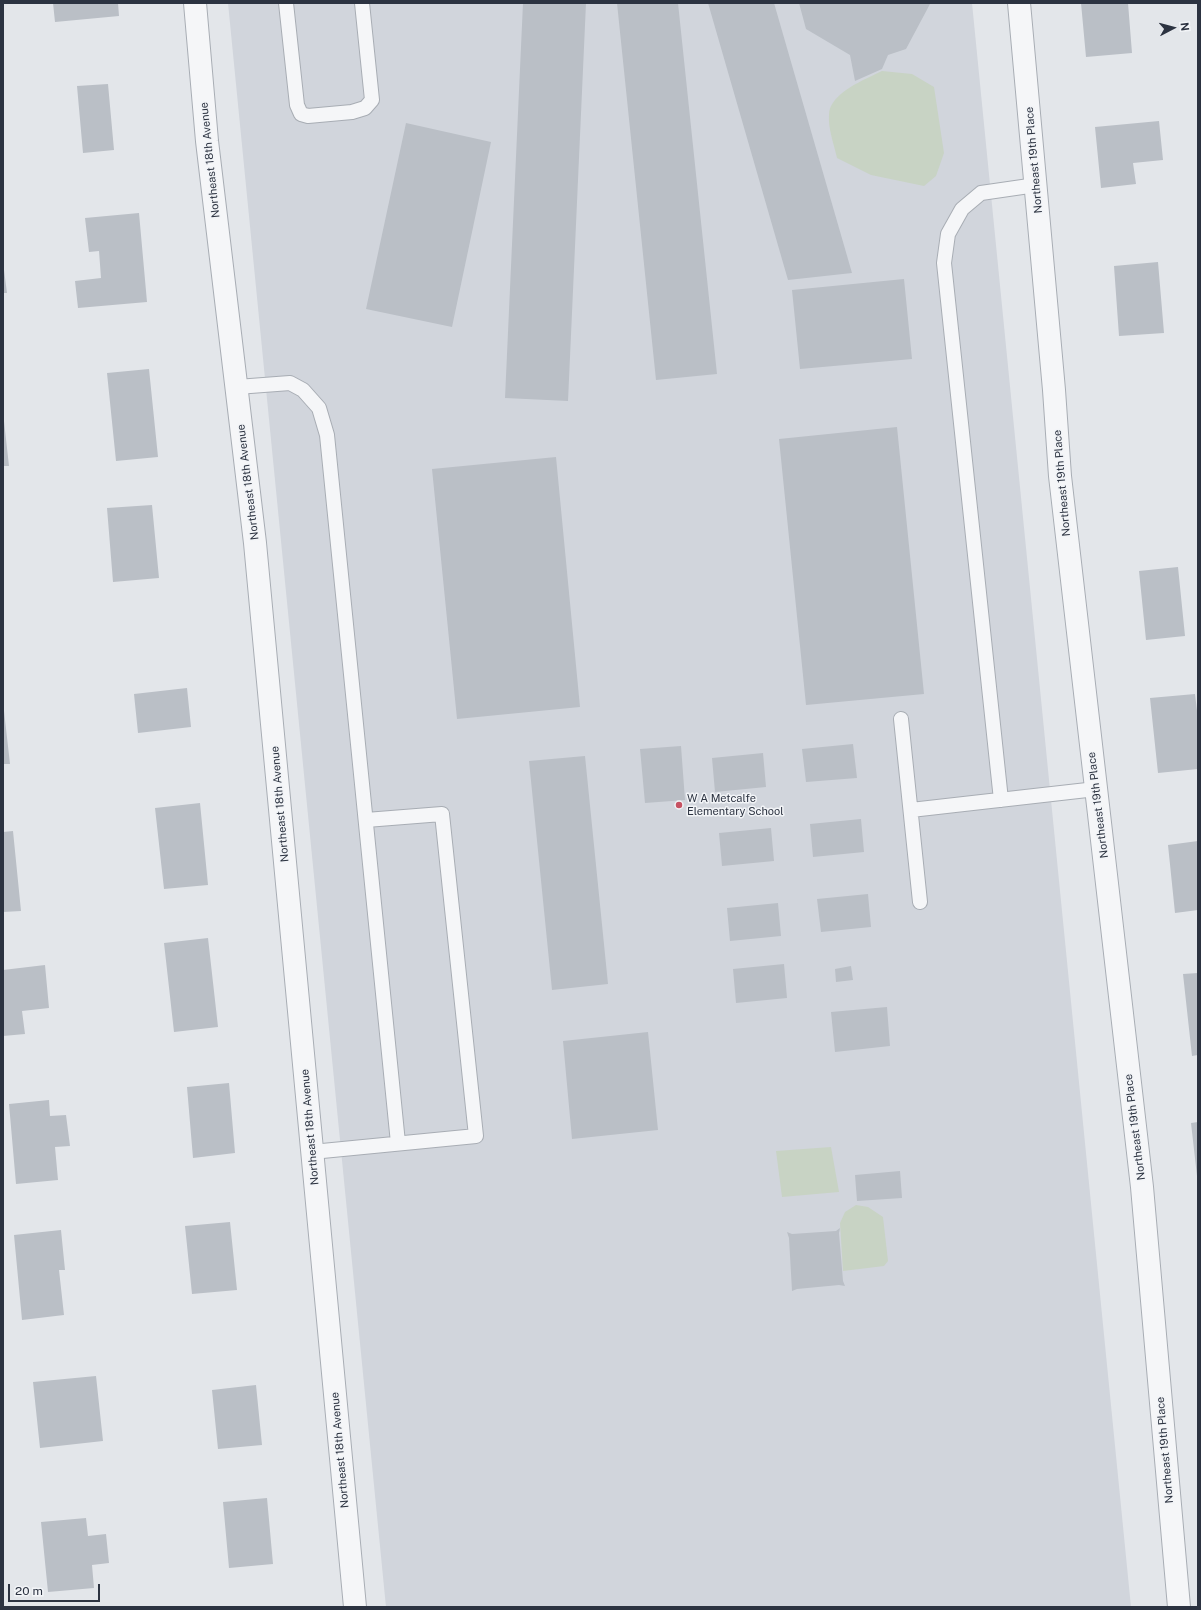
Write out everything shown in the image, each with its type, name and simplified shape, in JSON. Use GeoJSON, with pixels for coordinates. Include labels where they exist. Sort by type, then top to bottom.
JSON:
{"type":"FeatureCollection","features":[{"type":"Feature","properties":{"kind":"street","name":"Northeast 18th Avenue"},"geometry":{"type":"LineString","coordinates":[[195,3],[207,141],[255,543],[355,1607]]}},
{"type":"Feature","properties":{"kind":"street","name":"Northeast 19th Place"},"geometry":{"type":"LineString","coordinates":[[1019,3],[1054,390],[1060,476],[1142,1187],[1179,1607]]}},
{"type":"Feature","properties":{"kind":"lane"},"geometry":{"type":"LineString","coordinates":[[286,3],[297,105],[301,114],[308,116],[352,112],[365,108],[372,100],[362,3]]}},
{"type":"Feature","properties":{"kind":"lane"},"geometry":{"type":"LineString","coordinates":[[1001,800],[944,263],[948,234],[962,209],[981,193],[1036,185]]}},
{"type":"Feature","properties":{"kind":"lane"},"geometry":{"type":"LineString","coordinates":[[237,387],[290,383],[303,390],[320,408],[327,435],[398,1143]]}},
{"type":"Feature","properties":{"kind":"lane"},"geometry":{"type":"LineString","coordinates":[[901,719],[920,902]]}},
{"type":"Feature","properties":{"kind":"lane"},"geometry":{"type":"LineString","coordinates":[[911,810],[1096,789]]}},
{"type":"Feature","properties":{"kind":"lane"},"geometry":{"type":"LineString","coordinates":[[312,1152],[476,1136],[442,814],[366,820]]}},
{"type":"Feature","properties":{"kind":"shaded area","name":"W A Metcalfe Elementary School"},"geometry":{"type":"Polygon","coordinates":[[[228,3],[972,3],[1131,1607],[386,1607],[228,3]]]}},
{"type":"Feature","properties":{"kind":"green space"},"geometry":{"type":"Polygon","coordinates":[[[882,71],[912,74],[934,87],[944,153],[936,176],[924,186],[871,175],[837,158],[829,126],[831,107],[835,100],[850,88],[882,71]]]}},
{"type":"Feature","properties":{"kind":"green space"},"geometry":{"type":"Polygon","coordinates":[[[831,1147],[839,1192],[782,1197],[776,1151],[831,1147]]]}},
{"type":"Feature","properties":{"kind":"green space"},"geometry":{"type":"Polygon","coordinates":[[[856,1205],[868,1207],[883,1217],[888,1261],[884,1266],[843,1271],[840,1223],[845,1212],[856,1205]]]}},
{"type":"Feature","properties":{"kind":"building"},"geometry":{"type":"Polygon","coordinates":[[[53,3],[118,3],[119,16],[55,22],[53,3]]]}},
{"type":"Feature","properties":{"kind":"building"},"geometry":{"type":"Polygon","coordinates":[[[523,3],[586,3],[568,401],[505,398],[523,3]]]}},
{"type":"Feature","properties":{"kind":"building"},"geometry":{"type":"Polygon","coordinates":[[[617,3],[678,3],[717,374],[656,380],[617,3]]]}},
{"type":"Feature","properties":{"kind":"building"},"geometry":{"type":"Polygon","coordinates":[[[708,3],[774,3],[852,273],[788,280],[708,3]]]}},
{"type":"Feature","properties":{"kind":"building"},"geometry":{"type":"Polygon","coordinates":[[[799,3],[930,4],[906,49],[888,55],[882,69],[855,81],[850,55],[806,29],[799,3]]]}},
{"type":"Feature","properties":{"kind":"building"},"geometry":{"type":"Polygon","coordinates":[[[1081,3],[1128,3],[1132,53],[1086,57],[1081,3]]]}},
{"type":"Feature","properties":{"kind":"building"},"geometry":{"type":"Polygon","coordinates":[[[108,84],[114,150],[83,153],[77,86],[108,84]]]}},
{"type":"Feature","properties":{"kind":"building"},"geometry":{"type":"Polygon","coordinates":[[[1159,121],[1163,160],[1133,163],[1136,184],[1101,188],[1095,127],[1159,121]]]}},
{"type":"Feature","properties":{"kind":"building"},"geometry":{"type":"Polygon","coordinates":[[[406,123],[491,142],[452,327],[366,309],[406,123]]]}},
{"type":"Feature","properties":{"kind":"building"},"geometry":{"type":"Polygon","coordinates":[[[139,213],[147,302],[78,308],[75,281],[101,278],[99,251],[89,252],[85,218],[139,213]]]}},
{"type":"Feature","properties":{"kind":"building"},"geometry":{"type":"Polygon","coordinates":[[[3,262],[7,293],[3,293],[3,262]]]}},
{"type":"Feature","properties":{"kind":"building"},"geometry":{"type":"Polygon","coordinates":[[[1158,262],[1164,333],[1119,336],[1114,266],[1158,262]]]}},
{"type":"Feature","properties":{"kind":"building"},"geometry":{"type":"Polygon","coordinates":[[[904,279],[912,359],[800,369],[792,290],[904,279]]]}},
{"type":"Feature","properties":{"kind":"building"},"geometry":{"type":"Polygon","coordinates":[[[149,369],[158,457],[116,461],[107,373],[149,369]]]}},
{"type":"Feature","properties":{"kind":"building"},"geometry":{"type":"Polygon","coordinates":[[[3,412],[9,466],[3,466],[3,412]]]}},
{"type":"Feature","properties":{"kind":"building"},"geometry":{"type":"Polygon","coordinates":[[[897,427],[924,694],[806,705],[779,439],[897,427]]]}},
{"type":"Feature","properties":{"kind":"building"},"geometry":{"type":"Polygon","coordinates":[[[556,457],[580,707],[457,719],[432,469],[556,457]]]}},
{"type":"Feature","properties":{"kind":"building"},"geometry":{"type":"Polygon","coordinates":[[[152,505],[159,578],[113,582],[107,508],[152,505]]]}},
{"type":"Feature","properties":{"kind":"building"},"geometry":{"type":"Polygon","coordinates":[[[1178,567],[1185,636],[1146,640],[1139,571],[1178,567]]]}},
{"type":"Feature","properties":{"kind":"building"},"geometry":{"type":"Polygon","coordinates":[[[187,688],[191,727],[138,733],[134,694],[187,688]]]}},
{"type":"Feature","properties":{"kind":"building"},"geometry":{"type":"Polygon","coordinates":[[[1195,694],[1198,719],[1198,769],[1158,773],[1150,698],[1195,694]]]}},
{"type":"Feature","properties":{"kind":"building"},"geometry":{"type":"Polygon","coordinates":[[[3,702],[10,764],[3,764],[3,702]]]}},
{"type":"Feature","properties":{"kind":"building"},"geometry":{"type":"Polygon","coordinates":[[[853,744],[857,778],[806,782],[802,749],[853,744]]]}},
{"type":"Feature","properties":{"kind":"building"},"geometry":{"type":"Polygon","coordinates":[[[681,746],[685,800],[645,803],[640,749],[681,746]]]}},
{"type":"Feature","properties":{"kind":"building"},"geometry":{"type":"Polygon","coordinates":[[[763,753],[766,787],[715,792],[712,758],[763,753]]]}},
{"type":"Feature","properties":{"kind":"building"},"geometry":{"type":"Polygon","coordinates":[[[585,756],[608,984],[552,990],[529,761],[585,756]]]}},
{"type":"Feature","properties":{"kind":"building"},"geometry":{"type":"Polygon","coordinates":[[[200,803],[208,885],[164,889],[155,808],[200,803]]]}},
{"type":"Feature","properties":{"kind":"building"},"geometry":{"type":"Polygon","coordinates":[[[861,819],[864,852],[813,857],[810,824],[861,819]]]}},
{"type":"Feature","properties":{"kind":"building"},"geometry":{"type":"Polygon","coordinates":[[[771,828],[774,861],[722,866],[719,833],[771,828]]]}},
{"type":"Feature","properties":{"kind":"building"},"geometry":{"type":"Polygon","coordinates":[[[13,831],[21,911],[3,912],[3,832],[13,831]]]}},
{"type":"Feature","properties":{"kind":"building"},"geometry":{"type":"Polygon","coordinates":[[[1198,841],[1198,910],[1175,913],[1168,845],[1198,841]]]}},
{"type":"Feature","properties":{"kind":"building"},"geometry":{"type":"Polygon","coordinates":[[[868,894],[871,927],[821,932],[817,899],[868,894]]]}},
{"type":"Feature","properties":{"kind":"building"},"geometry":{"type":"Polygon","coordinates":[[[778,903],[781,936],[730,941],[727,908],[778,903]]]}},
{"type":"Feature","properties":{"kind":"building"},"geometry":{"type":"Polygon","coordinates":[[[208,938],[218,1027],[174,1032],[164,943],[208,938]]]}},
{"type":"Feature","properties":{"kind":"building"},"geometry":{"type":"Polygon","coordinates":[[[784,964],[787,998],[736,1003],[733,969],[784,964]]]}},
{"type":"Feature","properties":{"kind":"building"},"geometry":{"type":"Polygon","coordinates":[[[45,965],[49,1008],[22,1011],[25,1034],[3,1036],[3,970],[45,965]]]}},
{"type":"Feature","properties":{"kind":"building"},"geometry":{"type":"Polygon","coordinates":[[[851,966],[853,980],[836,982],[835,969],[851,966]]]}},
{"type":"Feature","properties":{"kind":"building"},"geometry":{"type":"Polygon","coordinates":[[[1198,973],[1198,1055],[1192,1056],[1183,974],[1198,973]]]}},
{"type":"Feature","properties":{"kind":"building"},"geometry":{"type":"Polygon","coordinates":[[[887,1007],[890,1046],[835,1052],[831,1012],[887,1007]]]}},
{"type":"Feature","properties":{"kind":"building"},"geometry":{"type":"Polygon","coordinates":[[[648,1032],[658,1130],[572,1139],[563,1041],[648,1032]]]}},
{"type":"Feature","properties":{"kind":"building"},"geometry":{"type":"Polygon","coordinates":[[[229,1083],[235,1153],[193,1158],[187,1087],[229,1083]]]}},
{"type":"Feature","properties":{"kind":"building"},"geometry":{"type":"Polygon","coordinates":[[[49,1100],[50,1116],[66,1115],[70,1146],[55,1147],[58,1180],[16,1184],[9,1104],[49,1100]]]}},
{"type":"Feature","properties":{"kind":"building"},"geometry":{"type":"Polygon","coordinates":[[[1198,1122],[1198,1176],[1197,1176],[1191,1123],[1198,1122]]]}},
{"type":"Feature","properties":{"kind":"building"},"geometry":{"type":"Polygon","coordinates":[[[900,1171],[902,1198],[857,1201],[855,1175],[900,1171]]]}},
{"type":"Feature","properties":{"kind":"building"},"geometry":{"type":"Polygon","coordinates":[[[230,1222],[237,1290],[192,1294],[185,1226],[230,1222]]]}},
{"type":"Feature","properties":{"kind":"building"},"geometry":{"type":"Polygon","coordinates":[[[840,1228],[839,1233],[843,1281],[845,1286],[839,1285],[797,1289],[792,1291],[789,1238],[787,1232],[792,1234],[836,1231],[840,1228]]]}},
{"type":"Feature","properties":{"kind":"building"},"geometry":{"type":"Polygon","coordinates":[[[61,1230],[65,1270],[59,1270],[64,1315],[22,1320],[14,1235],[61,1230]]]}},
{"type":"Feature","properties":{"kind":"building"},"geometry":{"type":"Polygon","coordinates":[[[96,1376],[103,1441],[40,1448],[33,1382],[96,1376]]]}},
{"type":"Feature","properties":{"kind":"building"},"geometry":{"type":"Polygon","coordinates":[[[256,1385],[262,1445],[218,1449],[212,1390],[256,1385]]]}},
{"type":"Feature","properties":{"kind":"building"},"geometry":{"type":"Polygon","coordinates":[[[267,1498],[273,1564],[229,1568],[223,1502],[267,1498]]]}},
{"type":"Feature","properties":{"kind":"building"},"geometry":{"type":"Polygon","coordinates":[[[86,1518],[88,1536],[106,1534],[109,1563],[92,1565],[94,1588],[48,1592],[41,1522],[86,1518]]]}},
{"type":"Feature","properties":{"kind":"place","name":"W A Metcalfe Elementary School"},"geometry":{"type":"Point","coordinates":[679,805]}}]}
